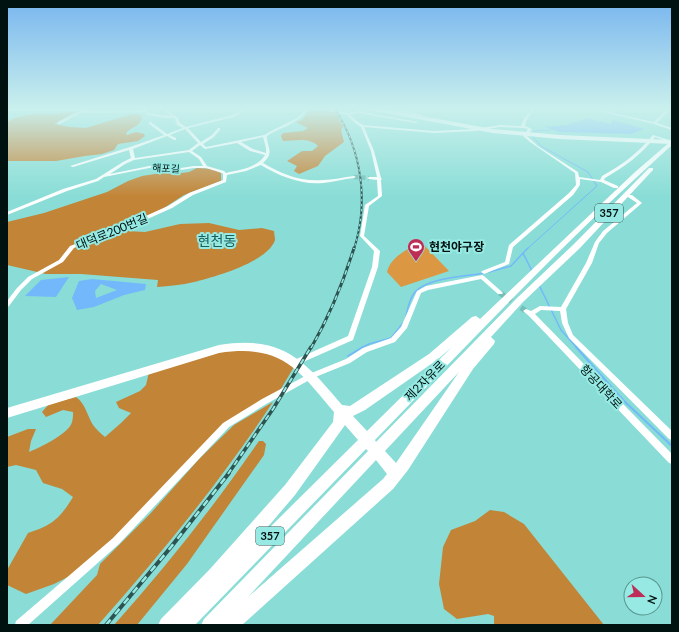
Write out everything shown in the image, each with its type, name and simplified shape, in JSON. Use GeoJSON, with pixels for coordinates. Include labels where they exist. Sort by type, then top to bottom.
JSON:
{"type":"FeatureCollection","features":[{"type":"Feature","properties":{"kind":"highway"},"geometry":{"type":"LineString","coordinates":[[591,138],[672,143]]}},
{"type":"Feature","properties":{"kind":"highway","name":"제2자유로"},"geometry":{"type":"LineString","coordinates":[[210,625],[520,298],[540,266],[637,173],[672,143]]}},
{"type":"Feature","properties":{"kind":"highway","name":"제2자유로"},"geometry":{"type":"LineString","coordinates":[[182,625],[357,448],[545,276],[606,216],[644,176],[672,143]]}},
{"type":"Feature","properties":{"kind":"highway"},"geometry":{"type":"LineString","coordinates":[[340,410],[351,411],[361,406],[433,357],[482,314],[520,298]]}},
{"type":"Feature","properties":{"kind":"highway"},"geometry":{"type":"LineString","coordinates":[[229,625],[388,484],[469,366],[484,347],[510,320],[520,298]]}},
{"type":"Feature","properties":{"kind":"highway"},"geometry":{"type":"LineString","coordinates":[[7,413],[219,349],[239,346],[257,346],[274,351],[294,363],[311,376],[396,474]]}},
{"type":"Feature","properties":{"kind":"highway"},"geometry":{"type":"LineString","coordinates":[[167,625],[216,575],[290,490],[338,424],[340,410]]}},
{"type":"Feature","properties":{"kind":"street"},"geometry":{"type":"LineString","coordinates":[[72,166],[160,138]]}},
{"type":"Feature","properties":{"kind":"street"},"geometry":{"type":"LineString","coordinates":[[195,138],[205,148]]}},
{"type":"Feature","properties":{"kind":"street","name":"해포길"},"geometry":{"type":"LineString","coordinates":[[7,214],[65,190],[97,180],[133,159],[190,151],[209,138]]}},
{"type":"Feature","properties":{"kind":"street"},"geometry":{"type":"LineString","coordinates":[[190,151],[254,138]]}},
{"type":"Feature","properties":{"kind":"street"},"geometry":{"type":"LineString","coordinates":[[190,151],[200,158],[206,167],[224,174],[261,163],[266,158],[268,148],[264,141],[265,138]]}},
{"type":"Feature","properties":{"kind":"street"},"geometry":{"type":"LineString","coordinates":[[294,363],[351,338],[375,267],[377,251],[362,236],[367,205],[380,196],[380,178],[373,150],[368,138]]}},
{"type":"Feature","properties":{"kind":"street"},"geometry":{"type":"LineString","coordinates":[[484,272],[507,263],[511,246],[571,194],[578,185],[577,172],[548,154],[527,138]]}},
{"type":"Feature","properties":{"kind":"street"},"geometry":{"type":"LineString","coordinates":[[602,181],[603,178],[643,151],[652,138]]}},
{"type":"Feature","properties":{"kind":"street"},"geometry":{"type":"LineString","coordinates":[[660,138],[672,143]]}},
{"type":"Feature","properties":{"kind":"street"},"geometry":{"type":"LineString","coordinates":[[238,142],[260,154],[267,154]]}},
{"type":"Feature","properties":{"kind":"street"},"geometry":{"type":"LineString","coordinates":[[131,148],[133,159]]}},
{"type":"Feature","properties":{"kind":"street"},"geometry":{"type":"LineString","coordinates":[[261,163],[277,173],[301,181],[336,180],[340,182],[344,181],[345,178],[354,177]]}},
{"type":"Feature","properties":{"kind":"street","name":"해포길"},"geometry":{"type":"LineString","coordinates":[[103,176],[111,176],[120,172],[154,166],[174,170],[206,167]]}},
{"type":"Feature","properties":{"kind":"street","name":"대덕로200번길"},"geometry":{"type":"LineString","coordinates":[[7,305],[19,289],[30,278],[61,261],[72,247],[130,225],[170,207],[191,194],[225,181],[224,174]]}},
{"type":"Feature","properties":{"kind":"street"},"geometry":{"type":"LineString","coordinates":[[369,178],[380,178]]}},
{"type":"Feature","properties":{"kind":"street"},"geometry":{"type":"LineString","coordinates":[[578,178],[602,181],[616,187]]}},
{"type":"Feature","properties":{"kind":"street"},"geometry":{"type":"LineString","coordinates":[[312,186],[320,186],[328,183],[329,181]]}},
{"type":"Feature","properties":{"kind":"street"},"geometry":{"type":"LineString","coordinates":[[520,298],[540,308],[559,308],[601,237],[640,203],[630,196]]}},
{"type":"Feature","properties":{"kind":"street","name":"항공대학로"},"geometry":{"type":"LineString","coordinates":[[311,376],[348,361],[365,350],[393,340],[404,328],[419,292],[426,288],[482,277],[520,298],[672,460]]}},
{"type":"Feature","properties":{"kind":"street","name":"항공대학로"},"geometry":{"type":"LineString","coordinates":[[559,308],[571,336],[672,436]]}},
{"type":"Feature","properties":{"kind":"street"},"geometry":{"type":"LineString","coordinates":[[20,625],[116,542],[226,424],[311,376]]}},
{"type":"Feature","properties":{"kind":"shaded area"},"geometry":{"type":"Polygon","coordinates":[[[7,138],[142,138],[138,141],[118,144],[114,150],[102,154],[56,161],[7,161],[7,138]]]}},
{"type":"Feature","properties":{"kind":"shaded area"},"geometry":{"type":"Polygon","coordinates":[[[282,138],[343,138],[344,142],[325,156],[318,166],[299,174],[294,171],[297,166],[287,161],[302,151],[312,151],[318,146],[306,140],[283,141],[282,138]]]}},
{"type":"Feature","properties":{"kind":"shaded area"},"geometry":{"type":"Polygon","coordinates":[[[197,168],[213,169],[221,173],[221,181],[184,195],[164,208],[124,226],[126,231],[145,232],[180,224],[209,223],[239,230],[262,228],[274,231],[275,240],[270,248],[252,262],[227,272],[194,282],[157,287],[158,280],[81,274],[46,274],[7,265],[7,222],[44,213],[107,192],[128,181],[142,176],[168,172],[174,174],[189,172],[197,168]]]}},
{"type":"Feature","properties":{"kind":"shaded area","name":"현천야구장"},"geometry":{"type":"Polygon","coordinates":[[[421,242],[449,271],[401,287],[387,272],[389,266],[396,257],[421,242]]]}},
{"type":"Feature","properties":{"kind":"shaded area"},"geometry":{"type":"Polygon","coordinates":[[[232,349],[275,353],[294,367],[276,397],[229,424],[112,541],[70,576],[54,584],[26,594],[7,585],[7,570],[28,533],[50,524],[60,516],[73,497],[62,489],[43,483],[36,470],[16,465],[7,467],[7,437],[28,429],[36,429],[31,441],[29,452],[54,440],[70,426],[73,412],[63,410],[46,417],[42,412],[49,404],[76,397],[84,406],[93,425],[105,437],[131,413],[119,408],[116,402],[140,391],[146,385],[149,372],[232,349]]]}},
{"type":"Feature","properties":{"kind":"shaded area"},"geometry":{"type":"Polygon","coordinates":[[[273,402],[211,489],[144,572],[98,625],[50,625],[97,575],[100,564],[150,514],[200,458],[234,425],[273,402]]]}},
{"type":"Feature","properties":{"kind":"shaded area"},"geometry":{"type":"Polygon","coordinates":[[[259,441],[263,441],[266,444],[264,455],[187,564],[137,625],[114,625],[190,535],[259,441]]]}},
{"type":"Feature","properties":{"kind":"shaded area"},"geometry":{"type":"Polygon","coordinates":[[[490,510],[504,512],[524,524],[604,625],[494,625],[494,616],[488,614],[457,619],[444,609],[439,584],[443,547],[451,530],[475,521],[490,510]]]}},
{"type":"Feature","properties":{"kind":"water"},"geometry":{"type":"Polygon","coordinates":[[[69,277],[56,297],[25,296],[41,280],[69,277]]]}},
{"type":"Feature","properties":{"kind":"water"},"geometry":{"type":"Polygon","coordinates":[[[92,279],[146,284],[145,290],[124,295],[94,307],[77,310],[72,298],[79,281],[92,279]],[[101,284],[95,291],[96,298],[117,290],[101,284]]]}},
{"type":"Feature","properties":{"kind":"waterway"},"geometry":{"type":"LineString","coordinates":[[527,249],[597,186],[588,172],[541,146],[534,138]]}},
{"type":"Feature","properties":{"kind":"waterway"},"geometry":{"type":"LineString","coordinates":[[523,253],[527,249]]}},
{"type":"Feature","properties":{"kind":"waterway"},"geometry":{"type":"LineString","coordinates":[[489,272],[511,266],[523,253]]}},
{"type":"Feature","properties":{"kind":"waterway"},"geometry":{"type":"LineString","coordinates":[[523,253],[532,271]]}},
{"type":"Feature","properties":{"kind":"waterway"},"geometry":{"type":"LineString","coordinates":[[406,316],[411,298],[421,287],[438,280],[484,273]]}},
{"type":"Feature","properties":{"kind":"waterway"},"geometry":{"type":"LineString","coordinates":[[539,285],[561,330],[577,348]]}},
{"type":"Feature","properties":{"kind":"waterway"},"geometry":{"type":"LineString","coordinates":[[363,347],[391,338],[403,323]]}},
{"type":"Feature","properties":{"kind":"waterway"},"geometry":{"type":"LineString","coordinates":[[348,356],[363,347]]}},
{"type":"Feature","properties":{"kind":"waterway"},"geometry":{"type":"LineString","coordinates":[[576,347],[623,400],[672,446]]}},
{"type":"Feature","properties":{"kind":"tunnel"},"geometry":{"type":"LineString","coordinates":[[354,177],[369,178]]}},
{"type":"Feature","properties":{"kind":"tunnel"},"geometry":{"type":"LineString","coordinates":[[500,293],[526,311]]}},
{"type":"Feature","properties":{"kind":"railway"},"geometry":{"type":"LineString","coordinates":[[350,138],[357,159],[362,195],[359,231],[354,249]]}},
{"type":"Feature","properties":{"kind":"railway"},"geometry":{"type":"LineString","coordinates":[[311,348],[335,300],[354,248]]}},
{"type":"Feature","properties":{"kind":"railway"},"geometry":{"type":"LineString","coordinates":[[228,474],[273,409],[311,347]]}},
{"type":"Feature","properties":{"kind":"railway"},"geometry":{"type":"LineString","coordinates":[[106,625],[171,547],[229,473]]}},
{"type":"Feature","properties":{"kind":"place","name":"현천야구장"},"geometry":{"type":"Point","coordinates":[416,262]}},
{"type":"Feature","properties":{"kind":"district","name":"현천동"},"geometry":{"type":"Point","coordinates":[217,241]}}]}
